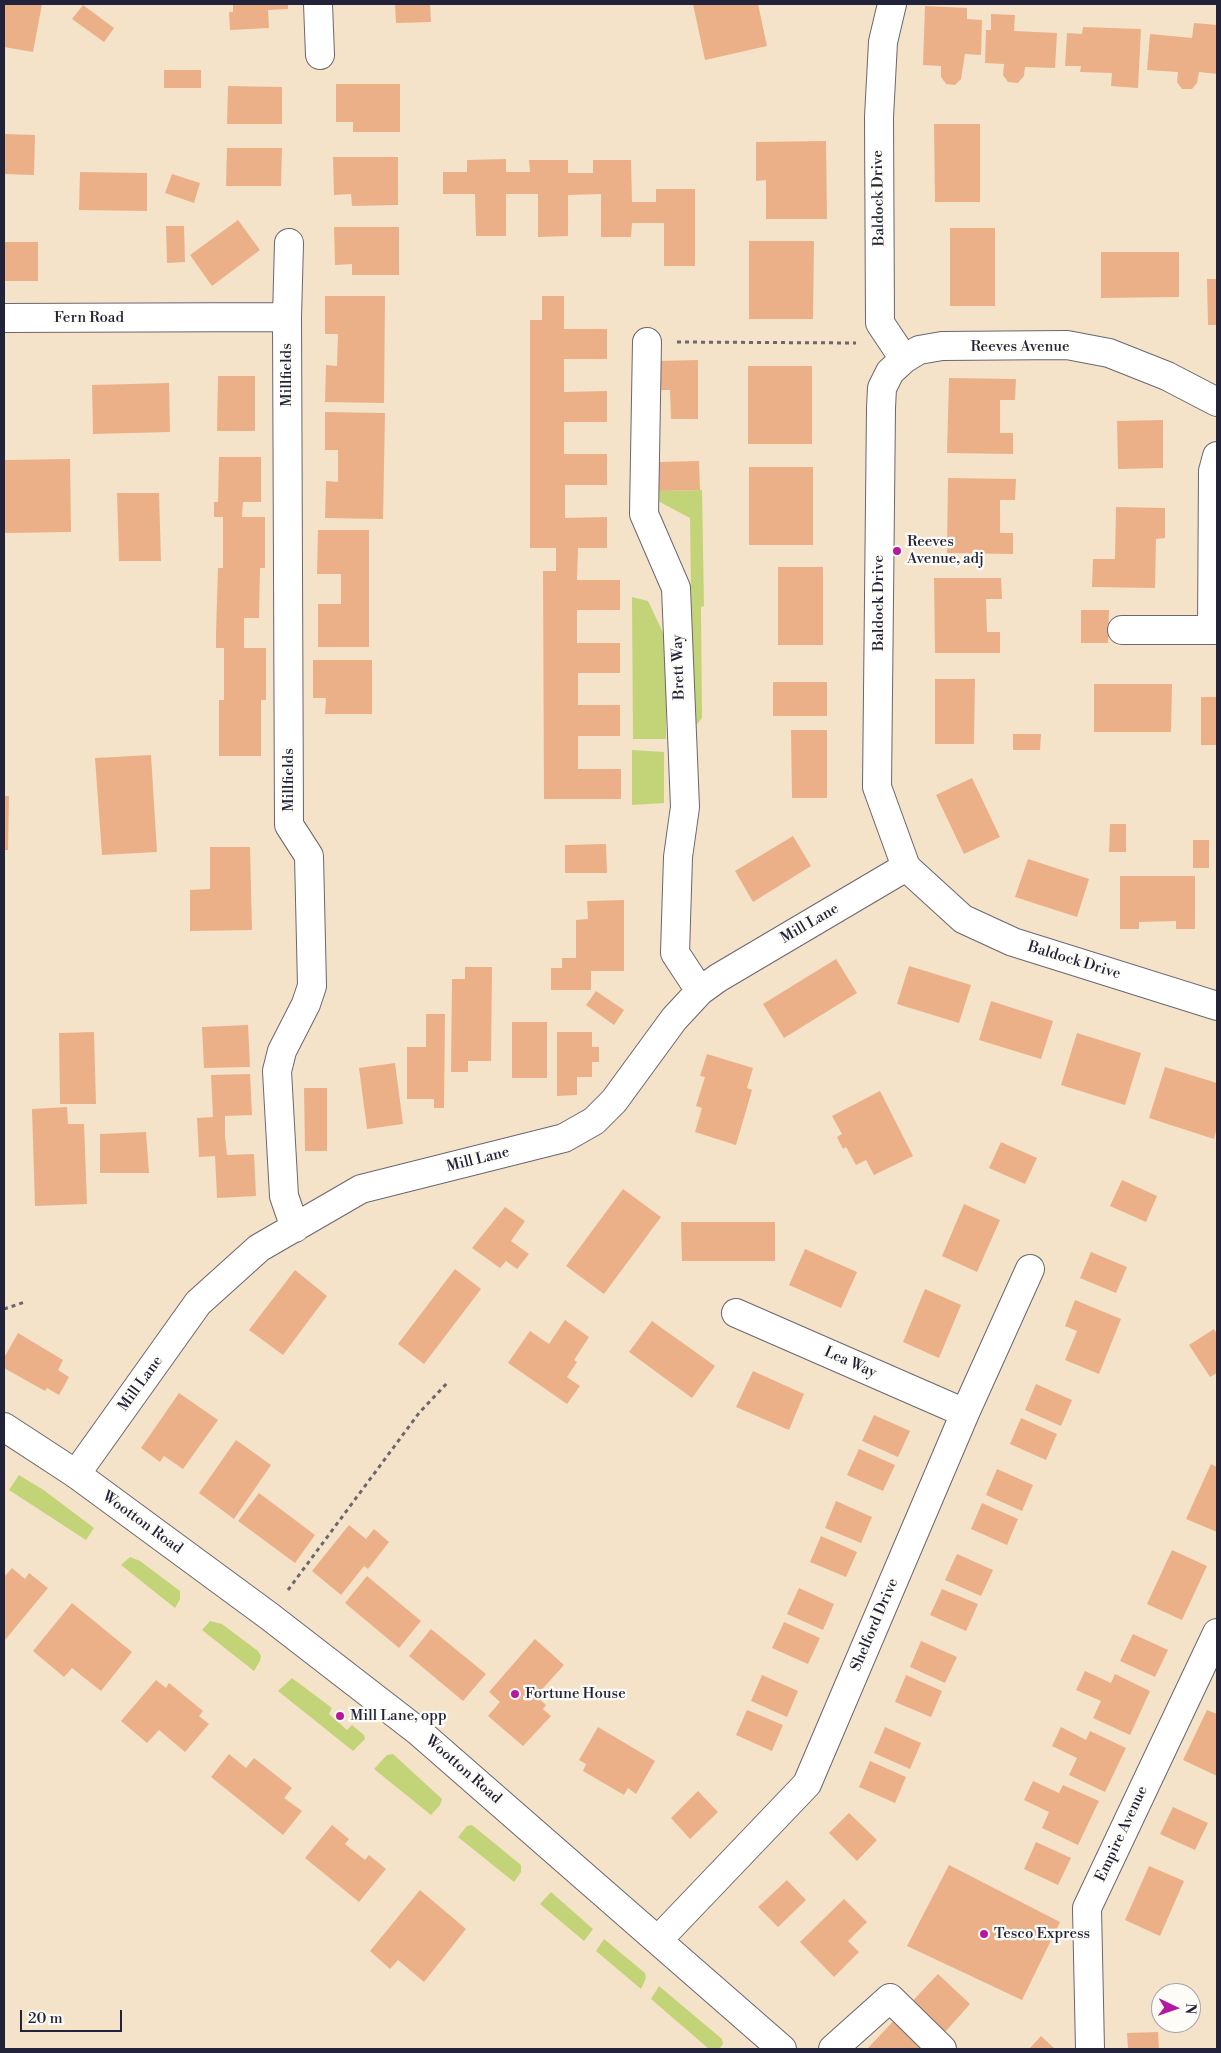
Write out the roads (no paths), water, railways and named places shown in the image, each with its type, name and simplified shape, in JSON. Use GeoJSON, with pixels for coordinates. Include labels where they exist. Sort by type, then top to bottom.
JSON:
{"type":"FeatureCollection","features":[{"type":"Feature","properties":{"kind":"street"},"geometry":{"type":"LineString","coordinates":[[318,4],[320,55]]}},
{"type":"Feature","properties":{"kind":"street","name":"Baldock Drive"},"geometry":{"type":"LineString","coordinates":[[892,4],[883,42],[878,117],[880,323],[904,359],[890,372],[882,388],[880,408],[877,787],[906,867],[963,919],[1013,942],[1217,1006]]}},
{"type":"Feature","properties":{"kind":"street","name":"Millfields"},"geometry":{"type":"LineString","coordinates":[[289,243],[287,317],[289,824],[309,856],[312,986],[306,1004],[282,1051],[277,1071],[284,1196],[294,1228]]}},
{"type":"Feature","properties":{"kind":"street","name":"Fern Road"},"geometry":{"type":"LineString","coordinates":[[4,318],[175,319],[287,317]]}},
{"type":"Feature","properties":{"kind":"street","name":"Brett Way"},"geometry":{"type":"LineString","coordinates":[[647,342],[644,514],[676,588],[685,807],[678,857],[675,952],[700,991]]}},
{"type":"Feature","properties":{"kind":"street","name":"Reeves Avenue"},"geometry":{"type":"LineString","coordinates":[[904,359],[919,350],[942,346],[1067,345],[1109,353],[1167,376],[1217,402]]}},
{"type":"Feature","properties":{"kind":"street"},"geometry":{"type":"LineString","coordinates":[[1122,630],[1214,630],[1213,470],[1217,456]]}},
{"type":"Feature","properties":{"kind":"street","name":"Mill Lane"},"geometry":{"type":"LineString","coordinates":[[76,1474],[198,1303],[259,1248],[361,1189],[564,1138],[594,1122],[614,1101],[674,1019],[700,991],[718,978],[906,867]]}},
{"type":"Feature","properties":{"kind":"street","name":"Shelford Drive"},"geometry":{"type":"LineString","coordinates":[[658,1940],[807,1784],[965,1413],[1030,1269]]}},
{"type":"Feature","properties":{"kind":"street","name":"Lea Way"},"geometry":{"type":"LineString","coordinates":[[736,1313],[965,1413]]}},
{"type":"Feature","properties":{"kind":"street","name":"Wootton Road"},"geometry":{"type":"LineString","coordinates":[[4,1427],[76,1474],[269,1616],[419,1732],[782,2049]]}},
{"type":"Feature","properties":{"kind":"street","name":"Empire Avenue"},"geometry":{"type":"LineString","coordinates":[[1090,2049],[1087,1908],[1217,1633]]}},
{"type":"Feature","properties":{"kind":"street"},"geometry":{"type":"LineString","coordinates":[[833,2049],[890,1998],[942,2049]]}},
{"type":"Feature","properties":{"kind":"place","name":"Reeves Avenue, adj"},"geometry":{"type":"Point","coordinates":[897,551]}},
{"type":"Feature","properties":{"kind":"place","name":"Fortune House"},"geometry":{"type":"Point","coordinates":[515,1694]}},
{"type":"Feature","properties":{"kind":"place","name":"Mill Lane, opp"},"geometry":{"type":"Point","coordinates":[340,1716]}},
{"type":"Feature","properties":{"kind":"place","name":"Tesco Express"},"geometry":{"type":"Point","coordinates":[984,1934]}}]}
